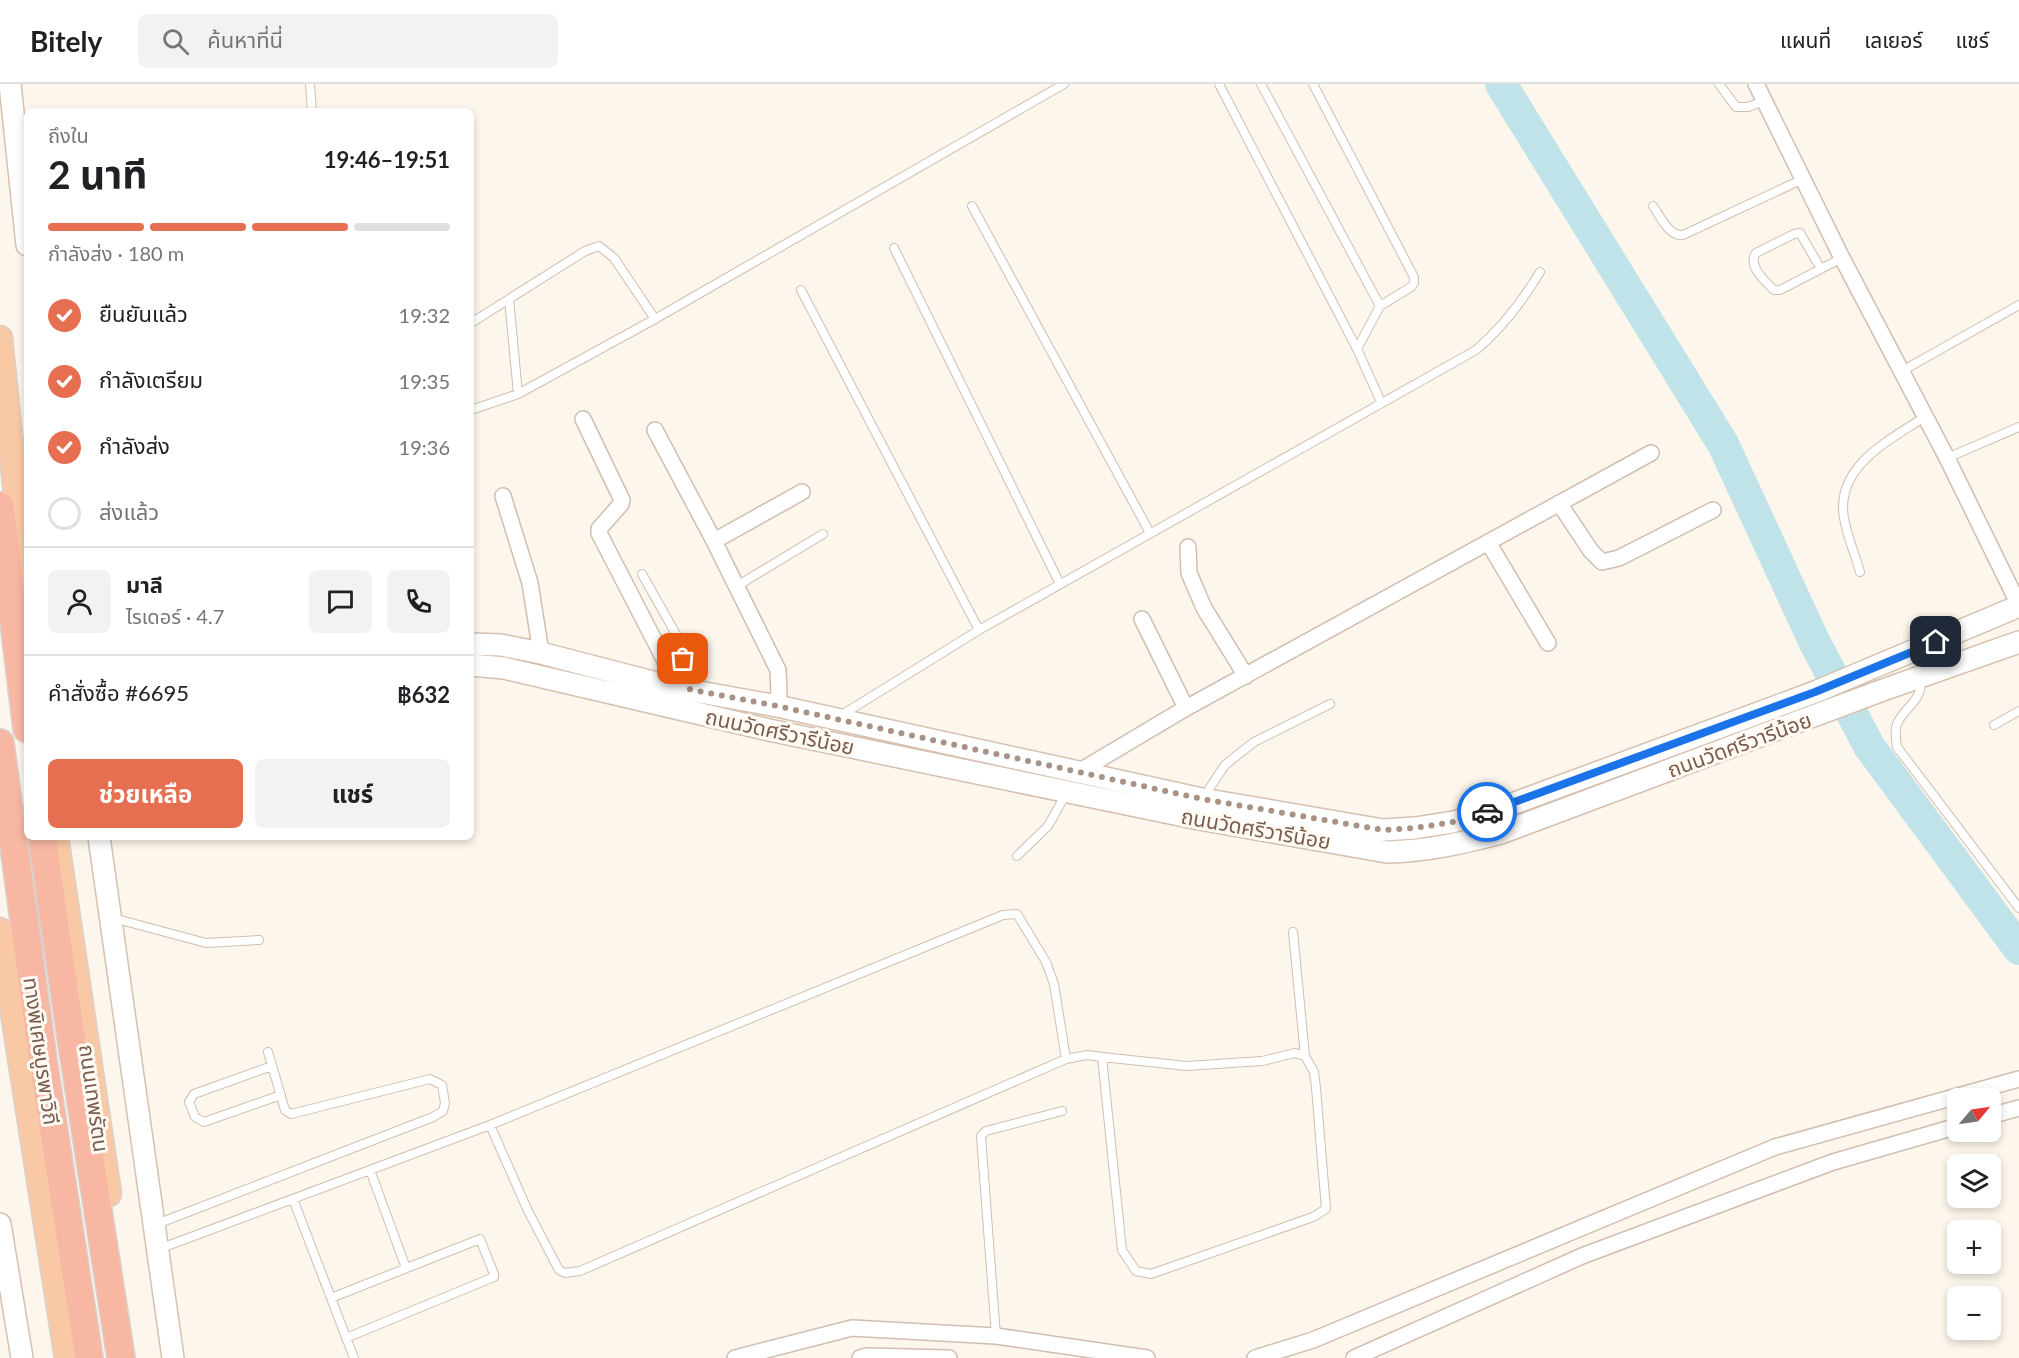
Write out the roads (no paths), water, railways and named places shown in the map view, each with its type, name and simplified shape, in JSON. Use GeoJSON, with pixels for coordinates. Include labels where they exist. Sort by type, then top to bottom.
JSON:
{"type":"FeatureCollection","features":[{"type":"Feature","properties":{"kind":"highway"},"geometry":{"type":"LineString","coordinates":[[0,338],[24,573]]}},
{"type":"Feature","properties":{"kind":"highway"},"geometry":{"type":"LineString","coordinates":[[0,506],[24,704]]}},
{"type":"Feature","properties":{"kind":"highway","name":"ทางพิเศษบูรพาวิถี"},"geometry":{"type":"LineString","coordinates":[[0,743],[43,1060],[89,1358]]}},
{"type":"Feature","properties":{"kind":"highway","name":"ทางพิเศษบูรพาวิถี"},"geometry":{"type":"LineString","coordinates":[[42,840],[121,1358]]}},
{"type":"Feature","properties":{"kind":"highway","name":"ถนนเทพรัตน"},"geometry":{"type":"LineString","coordinates":[[56,840],[133,1358]]}},
{"type":"Feature","properties":{"kind":"highway"},"geometry":{"type":"LineString","coordinates":[[0,930],[67,1358]]}},
{"type":"Feature","properties":{"kind":"main road"},"geometry":{"type":"LineString","coordinates":[[10,84],[24,217]]}},
{"type":"Feature","properties":{"kind":"main road","name":"ถนนวัดศรีวารีน้อย"},"geometry":{"type":"LineString","coordinates":[[474,644],[501,645],[541,653],[680,688],[777,706],[1202,799],[1383,830],[1453,822],[1496,810],[1874,669],[2019,605]]}},
{"type":"Feature","properties":{"kind":"main road","name":"ถนนวัดศรีวารีน้อย"},"geometry":{"type":"LineString","coordinates":[[474,665],[504,668],[769,730],[1199,819],[1375,850],[1418,851],[1455,845],[1501,833],[1883,690],[2019,642]]}},
{"type":"Feature","properties":{"kind":"main road","name":"ถนนเทพรัตน"},"geometry":{"type":"LineString","coordinates":[[99,840],[173,1358]]}},
{"type":"Feature","properties":{"kind":"main road"},"geometry":{"type":"LineString","coordinates":[[0,1224],[4,1262],[22,1358]]}},
{"type":"Feature","properties":{"kind":"street"},"geometry":{"type":"LineString","coordinates":[[1756,84],[1842,258],[1926,416],[2019,605]]}},
{"type":"Feature","properties":{"kind":"street"},"geometry":{"type":"LineString","coordinates":[[583,419],[622,500],[599,533],[671,675],[680,688]]}},
{"type":"Feature","properties":{"kind":"street"},"geometry":{"type":"LineString","coordinates":[[655,430],[714,541],[778,670],[780,693],[777,706]]}},
{"type":"Feature","properties":{"kind":"street"},"geometry":{"type":"LineString","coordinates":[[1080,771],[1186,708],[1651,453]]}},
{"type":"Feature","properties":{"kind":"street"},"geometry":{"type":"LineString","coordinates":[[714,541],[802,492]]}},
{"type":"Feature","properties":{"kind":"street"},"geometry":{"type":"LineString","coordinates":[[503,496],[530,583],[541,653]]}},
{"type":"Feature","properties":{"kind":"street"},"geometry":{"type":"LineString","coordinates":[[1559,503],[1591,551],[1602,562],[1619,558],[1713,510]]}},
{"type":"Feature","properties":{"kind":"street"},"geometry":{"type":"LineString","coordinates":[[1488,542],[1548,644]]}},
{"type":"Feature","properties":{"kind":"street"},"geometry":{"type":"LineString","coordinates":[[1188,547],[1189,573],[1204,608],[1246,676]]}},
{"type":"Feature","properties":{"kind":"street"},"geometry":{"type":"LineString","coordinates":[[1142,619],[1186,708]]}},
{"type":"Feature","properties":{"kind":"street"},"geometry":{"type":"LineString","coordinates":[[1254,1358],[1313,1340],[1775,1148],[2019,1079]]}},
{"type":"Feature","properties":{"kind":"street"},"geometry":{"type":"LineString","coordinates":[[2001,1113],[2019,1108]]}},
{"type":"Feature","properties":{"kind":"street"},"geometry":{"type":"LineString","coordinates":[[1354,1358],[1582,1256],[1833,1162],[1947,1129]]}},
{"type":"Feature","properties":{"kind":"street"},"geometry":{"type":"LineString","coordinates":[[1572,1232],[1582,1256]]}},
{"type":"Feature","properties":{"kind":"street"},"geometry":{"type":"LineString","coordinates":[[744,1357],[852,1328],[996,1336],[1147,1358]]}},
{"type":"Feature","properties":{"kind":"street"},"geometry":{"type":"LineString","coordinates":[[860,1358],[867,1356],[949,1358]]}},
{"type":"Feature","properties":{"kind":"lane"},"geometry":{"type":"LineString","coordinates":[[310,84],[312,108]]}},
{"type":"Feature","properties":{"kind":"lane"},"geometry":{"type":"LineString","coordinates":[[474,409],[518,394],[655,319],[1064,84]]}},
{"type":"Feature","properties":{"kind":"lane"},"geometry":{"type":"LineString","coordinates":[[1219,84],[1357,349],[1381,402]]}},
{"type":"Feature","properties":{"kind":"lane"},"geometry":{"type":"LineString","coordinates":[[1261,84],[1380,306]]}},
{"type":"Feature","properties":{"kind":"lane"},"geometry":{"type":"LineString","coordinates":[[1313,84],[1414,277],[1411,287],[1380,306],[1357,349]]}},
{"type":"Feature","properties":{"kind":"lane"},"geometry":{"type":"LineString","coordinates":[[1719,84],[1736,107],[1748,107],[1764,101]]}},
{"type":"Feature","properties":{"kind":"lane"},"geometry":{"type":"LineString","coordinates":[[1653,206],[1672,232],[1677,236],[1683,235],[1803,179]]}},
{"type":"Feature","properties":{"kind":"lane"},"geometry":{"type":"LineString","coordinates":[[972,206],[1150,533]]}},
{"type":"Feature","properties":{"kind":"lane"},"geometry":{"type":"LineString","coordinates":[[1821,269],[1800,233],[1756,253],[1752,258],[1752,264],[1774,290],[1780,290],[1821,269],[1842,258]]}},
{"type":"Feature","properties":{"kind":"lane"},"geometry":{"type":"LineString","coordinates":[[474,321],[585,251],[599,246],[614,258],[655,319]]}},
{"type":"Feature","properties":{"kind":"lane"},"geometry":{"type":"LineString","coordinates":[[894,248],[1060,584]]}},
{"type":"Feature","properties":{"kind":"lane"},"geometry":{"type":"LineString","coordinates":[[835,719],[979,630],[1476,350],[1518,309],[1540,272]]}},
{"type":"Feature","properties":{"kind":"lane"},"geometry":{"type":"LineString","coordinates":[[801,290],[979,630]]}},
{"type":"Feature","properties":{"kind":"lane"},"geometry":{"type":"LineString","coordinates":[[509,299],[518,394]]}},
{"type":"Feature","properties":{"kind":"lane"},"geometry":{"type":"LineString","coordinates":[[1902,371],[2019,305]]}},
{"type":"Feature","properties":{"kind":"lane"},"geometry":{"type":"LineString","coordinates":[[1860,572],[1844,517],[1844,497],[1853,472],[1867,456],[1926,416]]}},
{"type":"Feature","properties":{"kind":"lane"},"geometry":{"type":"LineString","coordinates":[[1947,458],[2019,427]]}},
{"type":"Feature","properties":{"kind":"lane"},"geometry":{"type":"LineString","coordinates":[[737,586],[823,534]]}},
{"type":"Feature","properties":{"kind":"lane"},"geometry":{"type":"LineString","coordinates":[[642,574],[677,636],[680,688]]}},
{"type":"Feature","properties":{"kind":"lane"},"geometry":{"type":"LineString","coordinates":[[1921,677],[1919,697],[1898,722],[1897,747],[2019,908]]}},
{"type":"Feature","properties":{"kind":"lane"},"geometry":{"type":"LineString","coordinates":[[1202,799],[1225,765],[1254,742],[1330,704]]}},
{"type":"Feature","properties":{"kind":"lane"},"geometry":{"type":"LineString","coordinates":[[1994,725],[2019,711]]}},
{"type":"Feature","properties":{"kind":"lane"},"geometry":{"type":"LineString","coordinates":[[1017,856],[1048,826],[1068,791]]}},
{"type":"Feature","properties":{"kind":"lane"},"geometry":{"type":"LineString","coordinates":[[159,1249],[490,1125],[1012,914],[1017,914],[1046,962],[1054,984],[1066,1059]]}},
{"type":"Feature","properties":{"kind":"lane"},"geometry":{"type":"LineString","coordinates":[[111,918],[206,943],[259,940]]}},
{"type":"Feature","properties":{"kind":"lane"},"geometry":{"type":"LineString","coordinates":[[1102,1057],[1122,1250],[1136,1271],[1151,1274],[1320,1215],[1326,1209],[1316,1088],[1314,1071],[1305,1056],[1293,932]]}},
{"type":"Feature","properties":{"kind":"lane"},"geometry":{"type":"LineString","coordinates":[[155,1225],[433,1117],[443,1111],[445,1103],[442,1085],[430,1079],[296,1114],[285,1110],[268,1052]]}},
{"type":"Feature","properties":{"kind":"lane"},"geometry":{"type":"LineString","coordinates":[[490,1125],[528,1211],[559,1270],[565,1273],[580,1271],[1066,1059],[1087,1055],[1187,1066],[1262,1061],[1294,1053],[1305,1056]]}},
{"type":"Feature","properties":{"kind":"lane"},"geometry":{"type":"LineString","coordinates":[[272,1066],[194,1094],[189,1102],[195,1117],[204,1122],[281,1095]]}},
{"type":"Feature","properties":{"kind":"lane"},"geometry":{"type":"LineString","coordinates":[[996,1336],[981,1136],[986,1131],[1062,1111]]}},
{"type":"Feature","properties":{"kind":"lane"},"geometry":{"type":"LineString","coordinates":[[370,1170],[406,1268]]}},
{"type":"Feature","properties":{"kind":"lane"},"geometry":{"type":"LineString","coordinates":[[293,1199],[354,1358]]}},
{"type":"Feature","properties":{"kind":"lane"},"geometry":{"type":"LineString","coordinates":[[331,1298],[480,1239],[495,1276],[346,1338]]}},
{"type":"Feature","properties":{"kind":"waterway"},"geometry":{"type":"LineString","coordinates":[[1501,84],[1723,444],[1814,641],[1869,746],[2019,949]]}}]}
